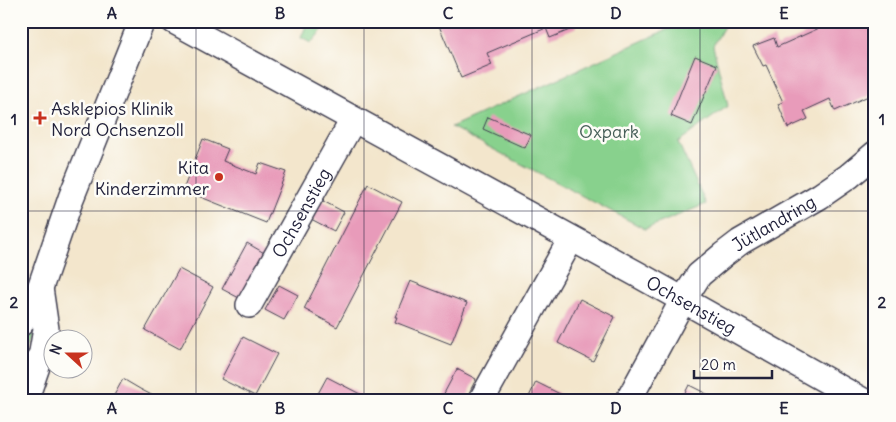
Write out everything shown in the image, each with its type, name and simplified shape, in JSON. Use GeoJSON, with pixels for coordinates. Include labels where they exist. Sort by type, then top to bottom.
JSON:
{"type":"FeatureCollection","features":[{"type":"Feature","properties":{"kind":"street"},"geometry":{"type":"LineString","coordinates":[[21,323],[31,285],[71,198],[142,21]]}},
{"type":"Feature","properties":{"kind":"street","name":"Ochsenstieg"},"geometry":{"type":"LineString","coordinates":[[174,21],[683,300],[863,401]]}},
{"type":"Feature","properties":{"kind":"street","name":"Ochsenstieg"},"geometry":{"type":"LineString","coordinates":[[249,305],[353,120]]}},
{"type":"Feature","properties":{"kind":"street","name":"Jütlandring"},"geometry":{"type":"LineString","coordinates":[[628,401],[683,300],[700,275],[723,254],[740,242],[820,196],[875,154]]}},
{"type":"Feature","properties":{"kind":"street"},"geometry":{"type":"LineString","coordinates":[[481,401],[572,239]]}},
{"type":"Feature","properties":{"kind":"street"},"geometry":{"type":"LineString","coordinates":[[25,401],[42,352],[46,329],[31,285]]}},
{"type":"Feature","properties":{"kind":"green space"},"geometry":{"type":"Polygon","coordinates":[[[308,21],[330,21],[311,43],[301,38],[308,21]]]}},
{"type":"Feature","properties":{"kind":"green space","name":"Oxpark"},"geometry":{"type":"Polygon","coordinates":[[[686,21],[727,21],[713,46],[728,106],[678,142],[706,204],[645,229],[451,127],[686,21]]]}},
{"type":"Feature","properties":{"kind":"green space"},"geometry":{"type":"Polygon","coordinates":[[[33,330],[36,333],[21,369],[23,343],[33,330]]]}},
{"type":"Feature","properties":{"kind":"building"},"geometry":{"type":"Polygon","coordinates":[[[437,21],[574,21],[577,27],[550,38],[546,28],[487,53],[492,65],[461,78],[437,21]]]}},
{"type":"Feature","properties":{"kind":"building"},"geometry":{"type":"Polygon","coordinates":[[[835,21],[875,21],[875,93],[835,111],[830,99],[804,111],[808,119],[788,128],[778,104],[783,102],[766,65],[763,66],[753,46],[774,38],[777,47],[835,21]]]}},
{"type":"Feature","properties":{"kind":"building"},"geometry":{"type":"Polygon","coordinates":[[[695,56],[717,65],[692,125],[671,116],[695,56]]]}},
{"type":"Feature","properties":{"kind":"building"},"geometry":{"type":"Polygon","coordinates":[[[488,117],[531,135],[525,148],[483,129],[488,117]]]}},
{"type":"Feature","properties":{"kind":"building"},"geometry":{"type":"Polygon","coordinates":[[[203,139],[228,149],[223,161],[256,174],[260,163],[286,172],[266,223],[183,190],[203,139]]]}},
{"type":"Feature","properties":{"kind":"building"},"geometry":{"type":"Polygon","coordinates":[[[368,184],[402,202],[337,327],[304,309],[368,184]]]}},
{"type":"Feature","properties":{"kind":"building"},"geometry":{"type":"Polygon","coordinates":[[[321,200],[344,212],[334,231],[311,219],[321,200]]]}},
{"type":"Feature","properties":{"kind":"building"},"geometry":{"type":"Polygon","coordinates":[[[247,243],[266,254],[241,299],[222,289],[247,243]]]}},
{"type":"Feature","properties":{"kind":"building"},"geometry":{"type":"Polygon","coordinates":[[[179,269],[213,287],[180,349],[145,330],[179,269]]]}},
{"type":"Feature","properties":{"kind":"building"},"geometry":{"type":"Polygon","coordinates":[[[410,281],[467,303],[451,344],[395,322],[397,317],[395,317],[410,281]]]}},
{"type":"Feature","properties":{"kind":"building"},"geometry":{"type":"Polygon","coordinates":[[[279,285],[298,295],[284,320],[265,310],[279,285]]]}},
{"type":"Feature","properties":{"kind":"building"},"geometry":{"type":"Polygon","coordinates":[[[580,299],[615,317],[593,361],[558,343],[580,299]]]}},
{"type":"Feature","properties":{"kind":"building"},"geometry":{"type":"Polygon","coordinates":[[[243,337],[277,354],[255,396],[221,379],[243,337]]]}},
{"type":"Feature","properties":{"kind":"building"},"geometry":{"type":"Polygon","coordinates":[[[457,369],[476,379],[465,401],[440,401],[457,369]]]}},
{"type":"Feature","properties":{"kind":"building"},"geometry":{"type":"Polygon","coordinates":[[[327,377],[362,395],[359,401],[314,401],[327,377]]]}},
{"type":"Feature","properties":{"kind":"building"},"geometry":{"type":"Polygon","coordinates":[[[123,379],[140,389],[163,401],[111,401],[123,379]]]}},
{"type":"Feature","properties":{"kind":"building"},"geometry":{"type":"Polygon","coordinates":[[[536,382],[570,399],[569,401],[527,401],[536,382]]]}},
{"type":"Feature","properties":{"kind":"building"},"geometry":{"type":"Polygon","coordinates":[[[689,385],[721,401],[681,401],[689,385]]]}},
{"type":"Feature","properties":{"kind":"place","name":"Asklepios Klinik Nord Ochsenzoll"},"geometry":{"type":"Point","coordinates":[40,118]}},
{"type":"Feature","properties":{"kind":"place","name":"Kita Kinderzimmer"},"geometry":{"type":"Point","coordinates":[219,177]}}]}
